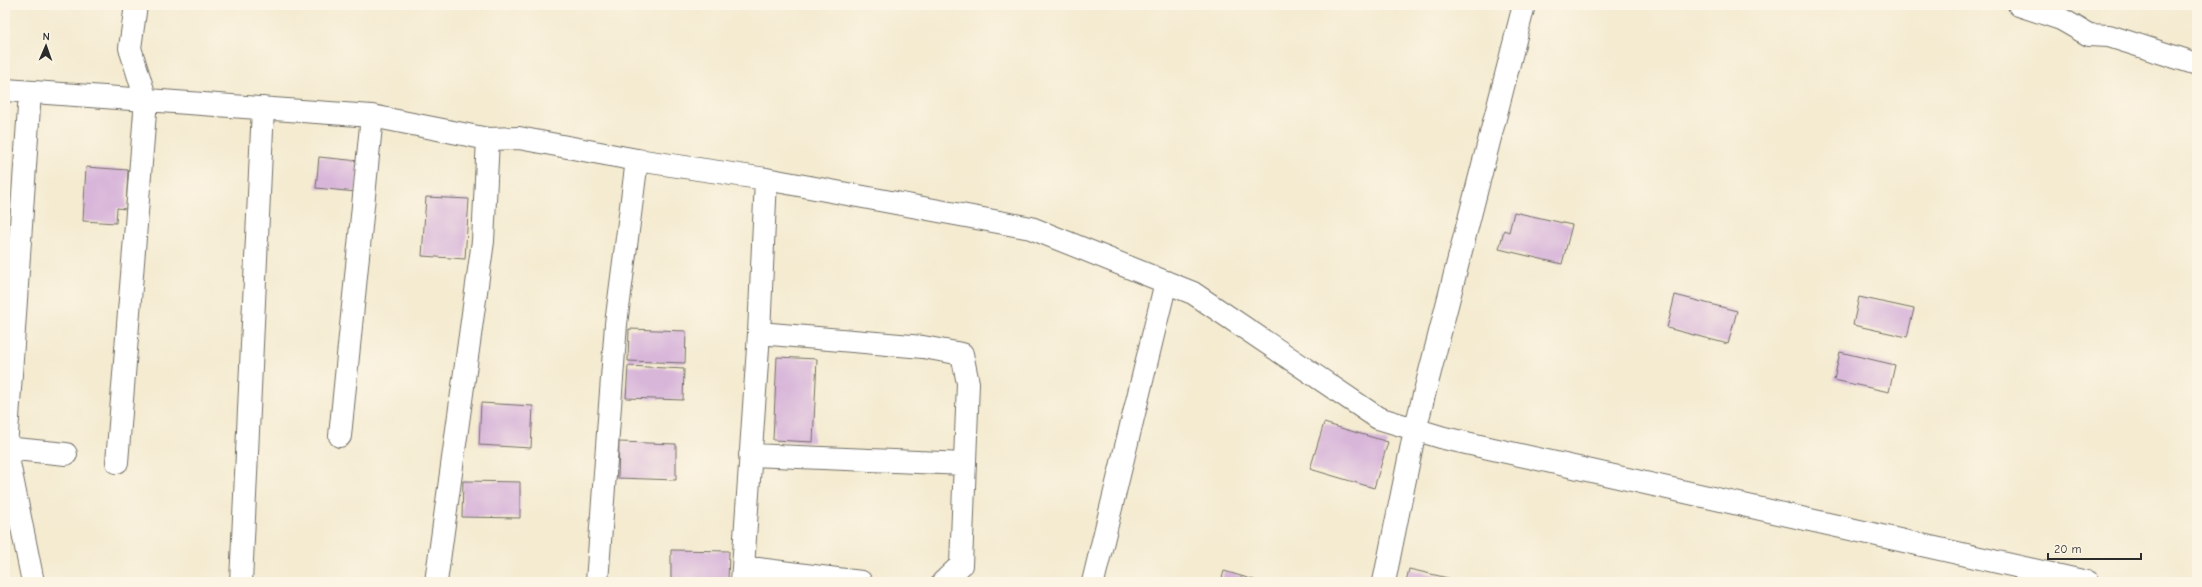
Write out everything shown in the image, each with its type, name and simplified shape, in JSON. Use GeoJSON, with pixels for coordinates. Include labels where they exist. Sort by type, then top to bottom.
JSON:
{"type":"FeatureCollection","features":[{"type":"Feature","properties":{"kind":"street"},"geometry":{"type":"LineString","coordinates":[[117,462],[146,100],[130,48],[136,5]]}},
{"type":"Feature","properties":{"kind":"street"},"geometry":{"type":"LineString","coordinates":[[1384,582],[1415,430],[1524,5]]}},
{"type":"Feature","properties":{"kind":"street"},"geometry":{"type":"LineString","coordinates":[[2019,5],[2061,19],[2089,35],[2109,36],[2197,64]]}},
{"type":"Feature","properties":{"kind":"street"},"geometry":{"type":"LineString","coordinates":[[5,90],[372,116],[488,139],[519,138],[637,160],[766,179],[1032,228],[1193,293],[1378,418],[1444,438],[2087,582]]}},
{"type":"Feature","properties":{"kind":"street"},"geometry":{"type":"LineString","coordinates":[[30,92],[5,448],[33,582]]}},
{"type":"Feature","properties":{"kind":"street"},"geometry":{"type":"LineString","coordinates":[[241,582],[263,108]]}},
{"type":"Feature","properties":{"kind":"street"},"geometry":{"type":"LineString","coordinates":[[340,436],[372,116]]}},
{"type":"Feature","properties":{"kind":"street"},"geometry":{"type":"LineString","coordinates":[[436,582],[483,241],[488,139]]}},
{"type":"Feature","properties":{"kind":"street"},"geometry":{"type":"LineString","coordinates":[[597,582],[616,324],[637,160]]}},
{"type":"Feature","properties":{"kind":"street"},"geometry":{"type":"LineString","coordinates":[[766,179],[759,333],[743,575],[861,582]]}},
{"type":"Feature","properties":{"kind":"street"},"geometry":{"type":"LineString","coordinates":[[1093,582],[1166,282]]}},
{"type":"Feature","properties":{"kind":"street"},"geometry":{"type":"LineString","coordinates":[[759,333],[923,347],[962,354],[968,383],[961,565],[943,582]]}},
{"type":"Feature","properties":{"kind":"street"},"geometry":{"type":"LineString","coordinates":[[5,448],[66,454]]}},
{"type":"Feature","properties":{"kind":"street"},"geometry":{"type":"LineString","coordinates":[[750,456],[965,464]]}},
{"type":"Feature","properties":{"kind":"building"},"geometry":{"type":"Polygon","coordinates":[[[319,157],[359,161],[356,192],[316,188],[319,157]]]}},
{"type":"Feature","properties":{"kind":"building"},"geometry":{"type":"Polygon","coordinates":[[[86,167],[128,170],[126,209],[117,208],[116,223],[83,221],[86,167]]]}},
{"type":"Feature","properties":{"kind":"building"},"geometry":{"type":"Polygon","coordinates":[[[426,197],[469,199],[465,259],[422,256],[426,197]]]}},
{"type":"Feature","properties":{"kind":"building"},"geometry":{"type":"Polygon","coordinates":[[[1514,212],[1572,225],[1562,264],[1499,249],[1504,230],[1509,232],[1514,212]]]}},
{"type":"Feature","properties":{"kind":"building"},"geometry":{"type":"Polygon","coordinates":[[[1675,295],[1737,311],[1728,344],[1667,328],[1675,295]]]}},
{"type":"Feature","properties":{"kind":"building"},"geometry":{"type":"Polygon","coordinates":[[[1859,297],[1914,309],[1907,337],[1853,325],[1859,297]]]}},
{"type":"Feature","properties":{"kind":"building"},"geometry":{"type":"Polygon","coordinates":[[[629,329],[686,331],[685,363],[628,361],[629,329]]]}},
{"type":"Feature","properties":{"kind":"building"},"geometry":{"type":"Polygon","coordinates":[[[1840,352],[1895,365],[1889,392],[1834,380],[1840,352]]]}},
{"type":"Feature","properties":{"kind":"building"},"geometry":{"type":"Polygon","coordinates":[[[777,357],[817,359],[813,442],[773,440],[777,357]]]}},
{"type":"Feature","properties":{"kind":"building"},"geometry":{"type":"Polygon","coordinates":[[[628,366],[684,369],[683,400],[626,398],[628,366]]]}},
{"type":"Feature","properties":{"kind":"building"},"geometry":{"type":"Polygon","coordinates":[[[481,403],[533,406],[531,448],[479,445],[481,403]]]}},
{"type":"Feature","properties":{"kind":"building"},"geometry":{"type":"Polygon","coordinates":[[[1324,423],[1388,442],[1374,488],[1310,469],[1324,423]]]}},
{"type":"Feature","properties":{"kind":"building"},"geometry":{"type":"Polygon","coordinates":[[[619,442],[676,444],[676,480],[618,478],[619,442]]]}},
{"type":"Feature","properties":{"kind":"building"},"geometry":{"type":"Polygon","coordinates":[[[463,481],[520,482],[520,518],[462,517],[463,481]]]}},
{"type":"Feature","properties":{"kind":"building"},"geometry":{"type":"Polygon","coordinates":[[[671,550],[729,551],[728,582],[671,582],[671,550]]]}},
{"type":"Feature","properties":{"kind":"building"},"geometry":{"type":"Polygon","coordinates":[[[1409,569],[1461,581],[1461,582],[1406,582],[1409,569]]]}},
{"type":"Feature","properties":{"kind":"building"},"geometry":{"type":"Polygon","coordinates":[[[1224,571],[1261,582],[1221,582],[1224,571]]]}}]}
